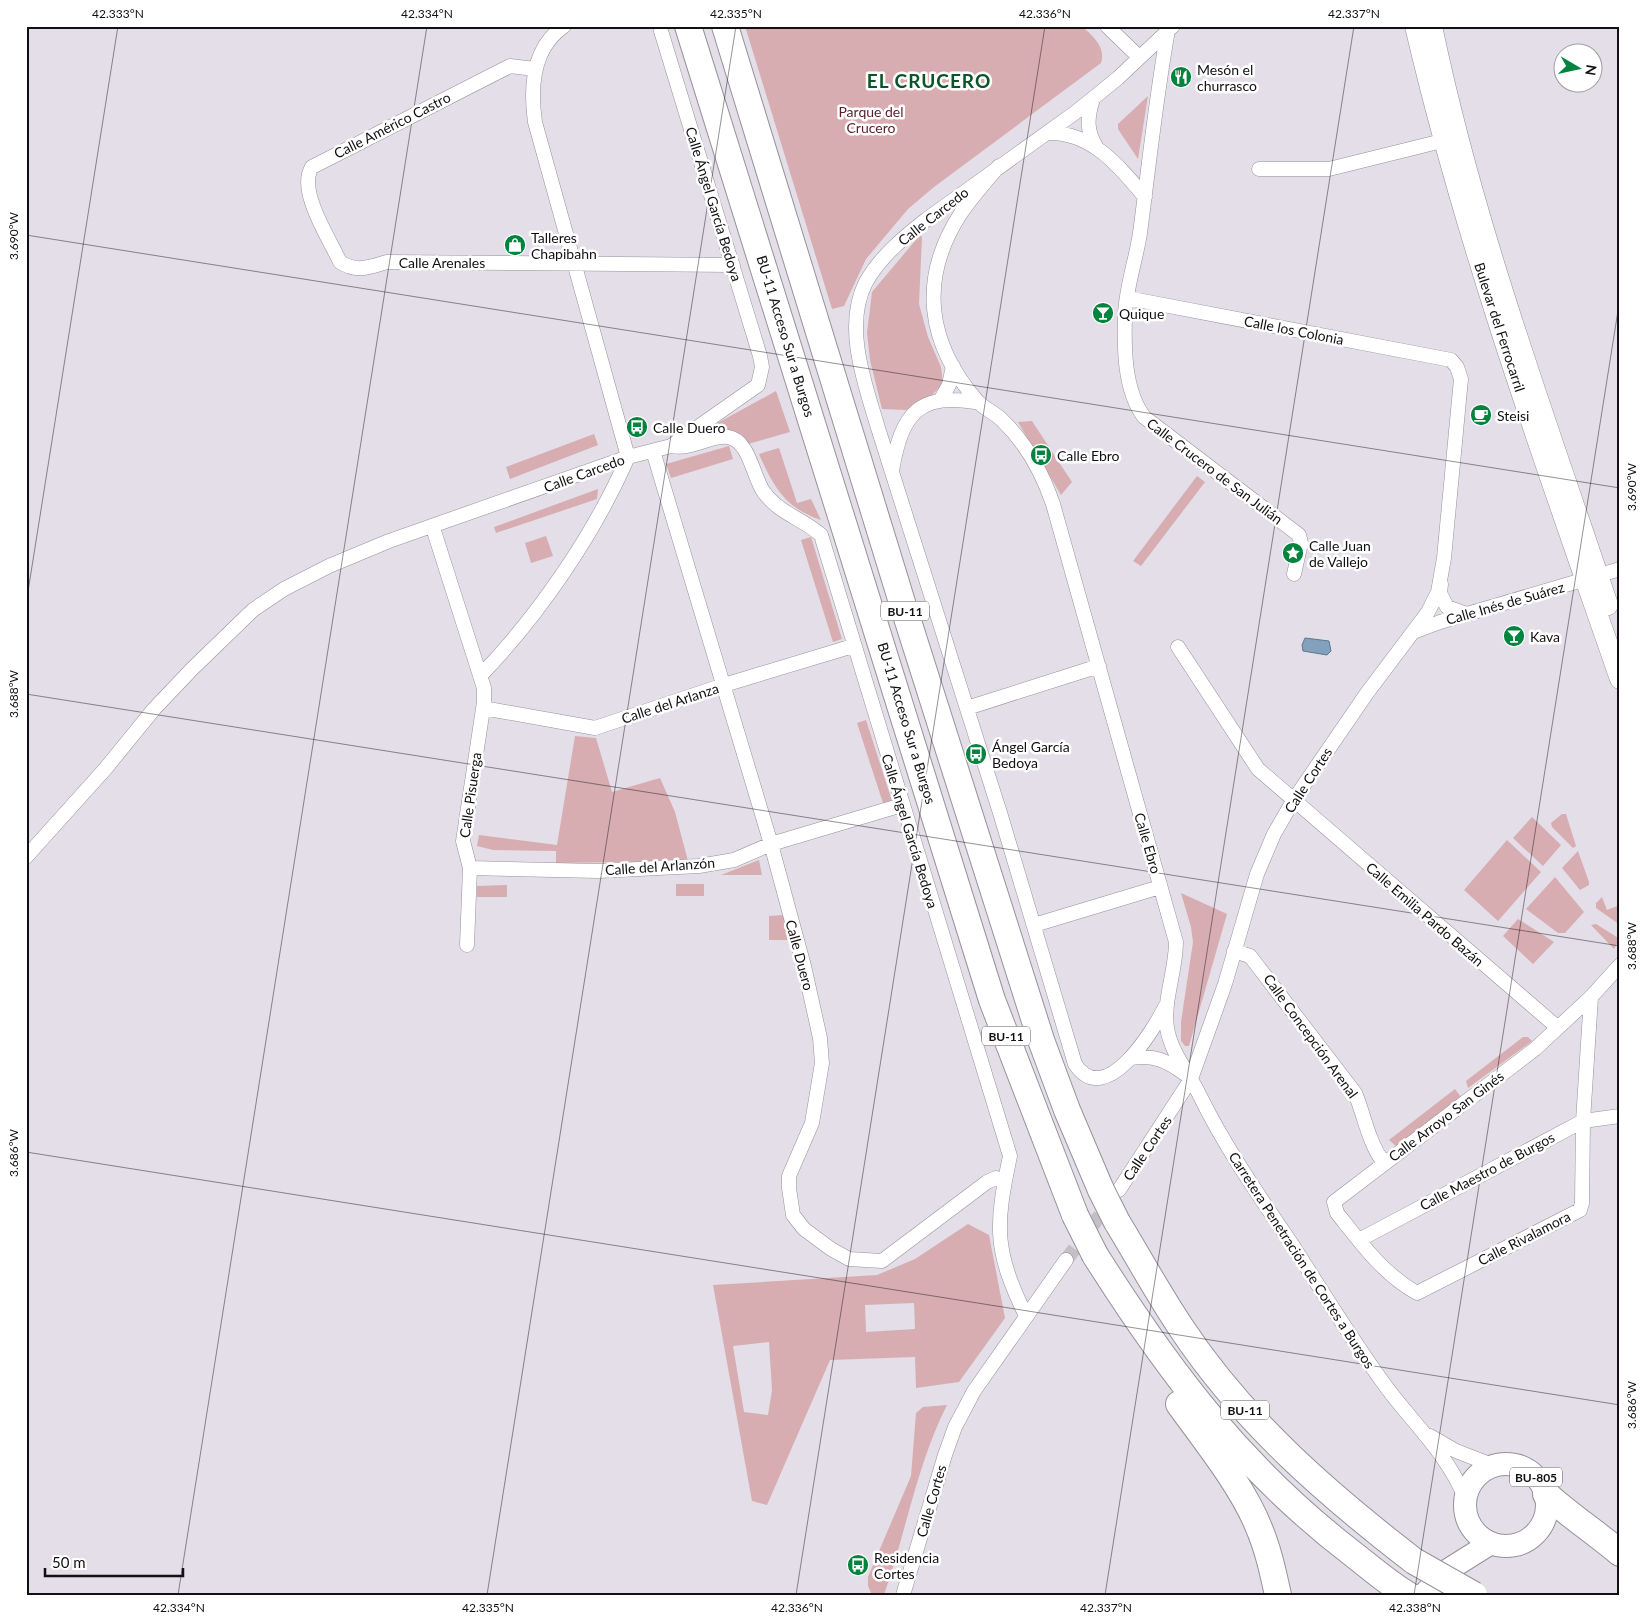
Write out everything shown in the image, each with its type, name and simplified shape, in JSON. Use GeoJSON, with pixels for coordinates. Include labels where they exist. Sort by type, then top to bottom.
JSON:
{"type":"FeatureCollection","features":[{"type":"Feature","properties":{"kind":"highway","name":"BU-11 Acceso Sur a Burgos"},"geometry":{"type":"LineString","coordinates":[[688,26],[947,853],[979,996],[997,1059],[1026,1140],[1069,1223],[1082,1261]]}},
{"type":"Feature","properties":{"kind":"highway","name":"BU-11"},"geometry":{"type":"LineString","coordinates":[[725,26],[901,600],[1041,1040],[1067,1110],[1110,1190],[1117,1222],[1182,1330],[1216,1377],[1250,1415],[1311,1476],[1361,1520],[1414,1561],[1474,1595]]}},
{"type":"Feature","properties":{"kind":"highway","name":"BU-11"},"geometry":{"type":"LineString","coordinates":[[1082,1261],[1140,1326],[1193,1398],[1253,1466],[1321,1528],[1402,1591]]}},
{"type":"Feature","properties":{"kind":"highway"},"geometry":{"type":"LineString","coordinates":[[1082,1261],[1242,1497],[1259,1526],[1270,1560],[1278,1595]]}},
{"type":"Feature","properties":{"kind":"highway"},"geometry":{"type":"LineString","coordinates":[[1546,1494],[1570,1516],[1591,1529],[1620,1553]]}},
{"type":"Feature","properties":{"kind":"main road","name":"Bulevar del Ferrocarril"},"geometry":{"type":"LineString","coordinates":[[1415,26],[1442,141],[1489,298],[1592,578],[1620,637]]}},
{"type":"Feature","properties":{"kind":"main road","name":"Bulevar del Ferrocarril"},"geometry":{"type":"LineString","coordinates":[[1432,26],[1457,135],[1482,227],[1592,578],[1620,679]]}},
{"type":"Feature","properties":{"kind":"main road","name":"BU-805"},"geometry":{"type":"LineString","coordinates":[[1465,1498],[1474,1478],[1492,1466],[1505,1463],[1519,1465],[1531,1471],[1540,1481],[1546,1494],[1548,1507],[1545,1520],[1538,1531],[1528,1540],[1516,1545],[1503,1546],[1490,1543]]}},
{"type":"Feature","properties":{"kind":"main road"},"geometry":{"type":"LineString","coordinates":[[1423,1595],[1448,1570],[1490,1543],[1479,1536],[1470,1526],[1465,1512],[1465,1498]]}},
{"type":"Feature","properties":{"kind":"main road"},"geometry":{"type":"LineString","coordinates":[[1448,1570],[1470,1526]]}},
{"type":"Feature","properties":{"kind":"street"},"geometry":{"type":"LineString","coordinates":[[481,675],[511,644],[568,564],[594,525],[628,457],[535,122],[532,96],[535,68],[545,46],[564,26]]}},
{"type":"Feature","properties":{"kind":"street"},"geometry":{"type":"LineString","coordinates":[[1107,26],[1139,57]]}},
{"type":"Feature","properties":{"kind":"street","name":"Calle Carcedo"},"geometry":{"type":"LineString","coordinates":[[892,474],[860,364],[857,316],[860,298],[875,269],[902,239],[999,166],[1093,99],[1170,28]]}},
{"type":"Feature","properties":{"kind":"street","name":"Calle Crucero de San Julián"},"geometry":{"type":"LineString","coordinates":[[1170,28],[1145,197],[1127,298],[1127,361],[1136,406],[1144,418],[1299,535],[1301,543],[1294,574]]}},
{"type":"Feature","properties":{"kind":"street","name":"Calle Ángel García Bedoya"},"geometry":{"type":"LineString","coordinates":[[661,31],[760,356],[761,378]]}},
{"type":"Feature","properties":{"kind":"street","name":"Calle Américo Castro"},"geometry":{"type":"LineString","coordinates":[[324,229],[309,196],[307,175],[312,167],[510,66],[535,68]]}},
{"type":"Feature","properties":{"kind":"street"},"geometry":{"type":"LineString","coordinates":[[1093,99],[1089,111],[1088,130],[1099,150]]}},
{"type":"Feature","properties":{"kind":"street"},"geometry":{"type":"LineString","coordinates":[[1047,133],[1077,136],[1099,150],[1122,170],[1145,197]]}},
{"type":"Feature","properties":{"kind":"street"},"geometry":{"type":"LineString","coordinates":[[1259,169],[1329,168],[1442,141]]}},
{"type":"Feature","properties":{"kind":"street","name":"Calle Carcedo"},"geometry":{"type":"LineString","coordinates":[[953,366],[938,335],[932,310],[933,283],[938,261],[946,239],[961,213],[999,166]]}},
{"type":"Feature","properties":{"kind":"street","name":"Calle Arenales"},"geometry":{"type":"LineString","coordinates":[[324,229],[340,262],[350,268],[358,269],[387,262],[573,262],[733,265]]}},
{"type":"Feature","properties":{"kind":"street","name":"Calle los Colonia"},"geometry":{"type":"LineString","coordinates":[[1127,298],[1439,357],[1451,360],[1457,367]]}},
{"type":"Feature","properties":{"kind":"street"},"geometry":{"type":"LineString","coordinates":[[941,399],[949,385],[953,366]]}},
{"type":"Feature","properties":{"kind":"street","name":"Calle Ebro"},"geometry":{"type":"LineString","coordinates":[[953,366],[979,403],[1011,429],[1027,450],[1044,479],[1099,666],[1176,942],[1176,963],[1167,1004],[1167,1029],[1177,1057],[1192,1078]]}},
{"type":"Feature","properties":{"kind":"street","name":"Calle Cortes"},"geometry":{"type":"LineString","coordinates":[[1110,1190],[1137,1166],[1192,1078],[1222,992],[1257,874],[1274,834],[1293,801],[1367,693],[1433,603],[1441,581],[1458,417],[1461,379],[1457,367]]}},
{"type":"Feature","properties":{"kind":"street","name":"Calle Carcedo"},"geometry":{"type":"LineString","coordinates":[[26,858],[106,768],[154,709],[253,610],[284,589],[329,566],[389,541],[433,528],[628,457],[671,446],[752,392],[761,378]]}},
{"type":"Feature","properties":{"kind":"street"},"geometry":{"type":"LineString","coordinates":[[979,403],[941,399],[920,409],[906,423],[897,442],[892,474],[1034,924],[1075,1064],[1080,1072],[1089,1077],[1106,1077],[1131,1058],[1144,1056],[1159,1059],[1173,1065],[1192,1078]]}},
{"type":"Feature","properties":{"kind":"street","name":"Calle Ángel García Bedoya"},"geometry":{"type":"LineString","coordinates":[[671,446],[686,447],[724,437],[735,439],[762,491],[782,511],[821,535],[853,646],[1010,1156],[1000,1204],[998,1228],[1002,1259],[1026,1316]]}},
{"type":"Feature","properties":{"kind":"street","name":"Calle Duero"},"geometry":{"type":"LineString","coordinates":[[653,451],[771,844],[804,966],[820,1038],[822,1063],[812,1123],[789,1176],[790,1201],[793,1215],[798,1222],[831,1249],[848,1260],[882,1261],[988,1182],[996,1178],[1006,1180]]}},
{"type":"Feature","properties":{"kind":"street","name":"Calle Pisuerga"},"geometry":{"type":"LineString","coordinates":[[433,528],[481,675],[483,708],[463,841],[470,868],[467,945]]}},
{"type":"Feature","properties":{"kind":"street","name":"Calle Inés de Suárez"},"geometry":{"type":"LineString","coordinates":[[1413,632],[1426,626],[1620,569]]}},
{"type":"Feature","properties":{"kind":"street"},"geometry":{"type":"LineString","coordinates":[[1441,581],[1440,593],[1447,607],[1468,614]]}},
{"type":"Feature","properties":{"kind":"street","name":"Calle del Arlanza"},"geometry":{"type":"LineString","coordinates":[[483,708],[595,728],[724,685],[853,646]]}},
{"type":"Feature","properties":{"kind":"street","name":"Calle Emilia Pardo Bazán"},"geometry":{"type":"LineString","coordinates":[[1178,647],[1258,769],[1557,1027]]}},
{"type":"Feature","properties":{"kind":"street"},"geometry":{"type":"LineString","coordinates":[[967,708],[1099,666]]}},
{"type":"Feature","properties":{"kind":"street","name":"Calle del Arlanzón"},"geometry":{"type":"LineString","coordinates":[[470,868],[598,871],[696,866],[734,860],[771,844],[902,805]]}},
{"type":"Feature","properties":{"kind":"street"},"geometry":{"type":"LineString","coordinates":[[1034,924],[1160,887]]}},
{"type":"Feature","properties":{"kind":"street","name":"Calle Concepción Arenal"},"geometry":{"type":"LineString","coordinates":[[1234,951],[1250,956],[1355,1093],[1364,1114],[1370,1142],[1384,1163]]}},
{"type":"Feature","properties":{"kind":"street"},"geometry":{"type":"LineString","coordinates":[[1591,996],[1620,965]]}},
{"type":"Feature","properties":{"kind":"street","name":"Calle Arroyo San Ginés"},"geometry":{"type":"LineString","coordinates":[[1359,1240],[1337,1214],[1334,1202],[1535,1049],[1591,996]]}},
{"type":"Feature","properties":{"kind":"street","name":"Calle Rivalamora"},"geometry":{"type":"LineString","coordinates":[[1359,1240],[1384,1270],[1399,1284],[1417,1293],[1580,1210],[1582,1203],[1583,1121],[1591,996]]}},
{"type":"Feature","properties":{"kind":"street","name":"Calle Ebro"},"geometry":{"type":"LineString","coordinates":[[1131,1058],[1152,1030],[1167,1004]]}},
{"type":"Feature","properties":{"kind":"street","name":"Carretera Penetración de Cortes a Burgos"},"geometry":{"type":"LineString","coordinates":[[1192,1078],[1210,1117],[1235,1159],[1387,1388],[1425,1433],[1458,1482],[1465,1498]]}},
{"type":"Feature","properties":{"kind":"street","name":"Calle Maestro de Burgos"},"geometry":{"type":"LineString","coordinates":[[1359,1240],[1583,1121],[1620,1116]]}},
{"type":"Feature","properties":{"kind":"street","name":"Calle Cortes"},"geometry":{"type":"LineString","coordinates":[[903,1595],[953,1432],[974,1391],[1026,1316],[1082,1261]]}},
{"type":"Feature","properties":{"kind":"street","name":"Carretera Penetración de Cortes a Burgos"},"geometry":{"type":"LineString","coordinates":[[1425,1433],[1456,1451],[1492,1466]]}},
{"type":"Feature","properties":{"kind":"green space","name":"Parque del Crucero"},"geometry":{"type":"Polygon","coordinates":[[[745,26],[1082,26],[1097,42],[1102,52],[1102,57],[1101,63],[934,187],[908,209],[866,259],[844,306],[832,309],[745,26]]]}},
{"type":"Feature","properties":{"kind":"green space"},"geometry":{"type":"Polygon","coordinates":[[[1148,96],[1138,159],[1118,129],[1118,124],[1148,96]]]}},
{"type":"Feature","properties":{"kind":"green space"},"geometry":{"type":"Polygon","coordinates":[[[920,235],[922,237],[919,304],[928,337],[941,367],[943,384],[932,395],[906,410],[882,409],[870,360],[867,333],[872,292],[920,235]]]}},
{"type":"Feature","properties":{"kind":"green space"},"geometry":{"type":"Polygon","coordinates":[[[776,391],[790,432],[748,444],[683,442],[776,391]]]}},
{"type":"Feature","properties":{"kind":"green space"},"geometry":{"type":"Polygon","coordinates":[[[1032,421],[1072,482],[1061,495],[1018,422],[1032,421]]]}},
{"type":"Feature","properties":{"kind":"green space"},"geometry":{"type":"Polygon","coordinates":[[[594,434],[598,445],[510,479],[506,467],[594,434]]]}},
{"type":"Feature","properties":{"kind":"green space"},"geometry":{"type":"Polygon","coordinates":[[[729,446],[733,459],[671,478],[666,464],[729,446]]]}},
{"type":"Feature","properties":{"kind":"green space"},"geometry":{"type":"Polygon","coordinates":[[[779,448],[797,503],[811,499],[821,520],[798,509],[775,486],[759,454],[779,448]]]}},
{"type":"Feature","properties":{"kind":"green space"},"geometry":{"type":"Polygon","coordinates":[[[1197,476],[1205,482],[1141,566],[1133,561],[1197,476]]]}},
{"type":"Feature","properties":{"kind":"green space"},"geometry":{"type":"Polygon","coordinates":[[[598,489],[597,499],[496,533],[494,527],[598,489]]]}},
{"type":"Feature","properties":{"kind":"green space"},"geometry":{"type":"Polygon","coordinates":[[[546,536],[553,556],[531,563],[525,543],[546,536]]]}},
{"type":"Feature","properties":{"kind":"green space"},"geometry":{"type":"Polygon","coordinates":[[[811,537],[842,639],[833,642],[801,540],[811,537]]]}},
{"type":"Feature","properties":{"kind":"green space"},"geometry":{"type":"Polygon","coordinates":[[[866,720],[892,801],[883,803],[857,723],[866,720]]]}},
{"type":"Feature","properties":{"kind":"green space"},"geometry":{"type":"Polygon","coordinates":[[[575,736],[596,738],[612,792],[660,778],[675,812],[688,861],[556,863],[556,851],[493,850],[477,846],[479,835],[557,845],[575,736]]]}},
{"type":"Feature","properties":{"kind":"green space"},"geometry":{"type":"Polygon","coordinates":[[[1562,814],[1566,814],[1576,846],[1573,848],[1552,827],[1551,823],[1562,814]]]}},
{"type":"Feature","properties":{"kind":"green space"},"geometry":{"type":"Polygon","coordinates":[[[1532,817],[1561,845],[1543,866],[1513,838],[1532,817]]]}},
{"type":"Feature","properties":{"kind":"green space"},"geometry":{"type":"Polygon","coordinates":[[[1507,840],[1541,872],[1498,921],[1464,890],[1507,840]]]}},
{"type":"Feature","properties":{"kind":"green space"},"geometry":{"type":"Polygon","coordinates":[[[1578,851],[1589,882],[1589,885],[1580,890],[1562,868],[1578,851]]]}},
{"type":"Feature","properties":{"kind":"green space"},"geometry":{"type":"Polygon","coordinates":[[[759,860],[762,875],[721,875],[759,860]]]}},
{"type":"Feature","properties":{"kind":"green space"},"geometry":{"type":"Polygon","coordinates":[[[1555,877],[1584,912],[1565,933],[1558,933],[1526,909],[1555,877]]]}},
{"type":"Feature","properties":{"kind":"green space"},"geometry":{"type":"Polygon","coordinates":[[[676,884],[704,884],[704,896],[676,896],[676,884]]]}},
{"type":"Feature","properties":{"kind":"green space"},"geometry":{"type":"Polygon","coordinates":[[[507,885],[507,897],[477,897],[477,886],[507,885]]]}},
{"type":"Feature","properties":{"kind":"green space"},"geometry":{"type":"Polygon","coordinates":[[[1181,893],[1227,914],[1189,1046],[1185,1046],[1181,1041],[1181,1022],[1193,942],[1191,927],[1181,893]]]}},
{"type":"Feature","properties":{"kind":"green space"},"geometry":{"type":"Polygon","coordinates":[[[1602,897],[1607,910],[1620,905],[1620,925],[1596,908],[1596,903],[1602,897]]]}},
{"type":"Feature","properties":{"kind":"green space"},"geometry":{"type":"Polygon","coordinates":[[[784,915],[792,940],[769,940],[769,916],[784,915]]]}},
{"type":"Feature","properties":{"kind":"green space"},"geometry":{"type":"Polygon","coordinates":[[[1518,919],[1554,942],[1533,964],[1503,936],[1518,919]]]}},
{"type":"Feature","properties":{"kind":"green space"},"geometry":{"type":"Polygon","coordinates":[[[1596,924],[1620,939],[1614,949],[1591,925],[1596,924]]]}},
{"type":"Feature","properties":{"kind":"green space"},"geometry":{"type":"Polygon","coordinates":[[[1523,1037],[1528,1037],[1532,1041],[1468,1088],[1466,1081],[1523,1037]]]}},
{"type":"Feature","properties":{"kind":"green space"},"geometry":{"type":"Polygon","coordinates":[[[1455,1089],[1461,1097],[1396,1146],[1389,1140],[1455,1089]]]}},
{"type":"Feature","properties":{"kind":"green space"},"geometry":{"type":"Polygon","coordinates":[[[968,1224],[989,1235],[1005,1318],[959,1382],[916,1388],[915,1357],[830,1360],[767,1505],[752,1501],[713,1285],[877,1275],[915,1259],[968,1224]],[[914,1303],[865,1305],[866,1332],[915,1329],[914,1303]],[[769,1342],[733,1346],[744,1412],[768,1415],[772,1390],[769,1342]]]}},
{"type":"Feature","properties":{"kind":"green space"},"geometry":{"type":"Polygon","coordinates":[[[947,1405],[920,1474],[884,1595],[872,1595],[868,1586],[868,1577],[911,1476],[916,1413],[923,1407],[947,1405]]]}},
{"type":"Feature","properties":{"kind":"water"},"geometry":{"type":"Polygon","coordinates":[[[1305,638],[1329,641],[1331,651],[1327,655],[1303,651],[1302,645],[1305,638]]]}},
{"type":"Feature","properties":{"kind":"tunnel"},"geometry":{"type":"LineString","coordinates":[[1066,1260],[1111,1201]]}},
{"type":"Feature","properties":{"kind":"place","name":"Mesón el churrasco"},"geometry":{"type":"Point","coordinates":[1181,77]}},
{"type":"Feature","properties":{"kind":"place","name":"Talleres Chapibahn"},"geometry":{"type":"Point","coordinates":[515,245]}},
{"type":"Feature","properties":{"kind":"place","name":"Quique"},"geometry":{"type":"Point","coordinates":[1103,313]}},
{"type":"Feature","properties":{"kind":"place","name":"Steisi"},"geometry":{"type":"Point","coordinates":[1481,415]}},
{"type":"Feature","properties":{"kind":"place","name":"Calle Duero"},"geometry":{"type":"Point","coordinates":[637,427]}},
{"type":"Feature","properties":{"kind":"place","name":"Calle Ebro"},"geometry":{"type":"Point","coordinates":[1041,455]}},
{"type":"Feature","properties":{"kind":"place","name":"Calle Juan de Vallejo"},"geometry":{"type":"Point","coordinates":[1293,553]}},
{"type":"Feature","properties":{"kind":"place","name":"Kava"},"geometry":{"type":"Point","coordinates":[1514,636]}},
{"type":"Feature","properties":{"kind":"place","name":"Ángel García Bedoya"},"geometry":{"type":"Point","coordinates":[976,754]}},
{"type":"Feature","properties":{"kind":"place","name":"Residencia Cortes"},"geometry":{"type":"Point","coordinates":[858,1565]}},
{"type":"Feature","properties":{"kind":"district","name":"EL CRUCERO"},"geometry":{"type":"Point","coordinates":[929,80]}}]}
